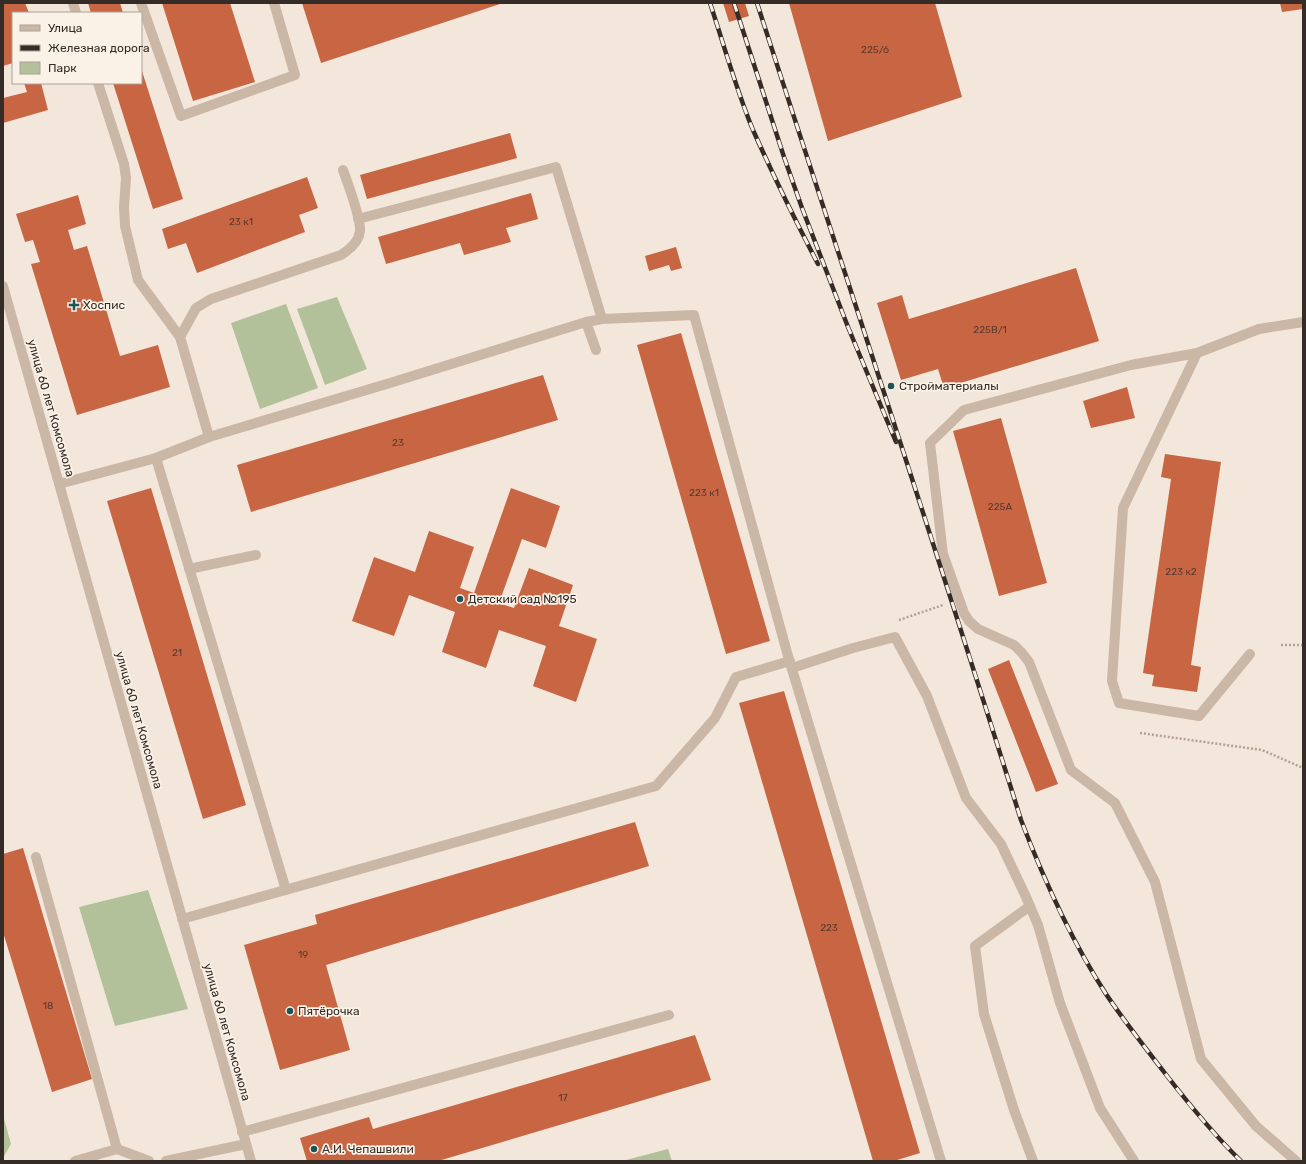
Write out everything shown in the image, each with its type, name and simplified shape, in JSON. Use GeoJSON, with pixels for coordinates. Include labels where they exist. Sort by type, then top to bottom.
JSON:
{"type":"FeatureCollection","features":[{"type":"Feature","properties":{"kind":"street"},"geometry":{"type":"LineString","coordinates":[[141,3],[181,116],[295,75],[274,3]]}},
{"type":"Feature","properties":{"kind":"street"},"geometry":{"type":"LineString","coordinates":[[98,84],[124,164],[126,178],[124,208],[126,226],[138,280],[180,337],[209,437]]}},
{"type":"Feature","properties":{"kind":"street"},"geometry":{"type":"LineString","coordinates":[[358,218],[556,167],[602,319]]}},
{"type":"Feature","properties":{"kind":"street"},"geometry":{"type":"LineString","coordinates":[[180,337],[196,308],[211,299],[341,255],[348,251],[358,239],[360,231],[358,218],[343,170]]}},
{"type":"Feature","properties":{"kind":"street","name":"улица 60 лет Комсомола"},"geometry":{"type":"LineString","coordinates":[[3,286],[251,1161]]}},
{"type":"Feature","properties":{"kind":"street"},"geometry":{"type":"LineString","coordinates":[[59,484],[156,458],[209,437],[586,322],[602,319],[694,315],[791,665],[941,1161]]}},
{"type":"Feature","properties":{"kind":"street"},"geometry":{"type":"LineString","coordinates":[[586,322],[596,350]]}},
{"type":"Feature","properties":{"kind":"street"},"geometry":{"type":"LineString","coordinates":[[1296,1161],[1256,1126],[1201,1059],[1155,882],[1115,803],[1071,770],[1029,662],[1022,653],[1014,645],[978,629],[964,613],[943,554],[930,443],[964,410],[1131,365],[1197,353],[1258,330],[1303,322]]}},
{"type":"Feature","properties":{"kind":"street"},"geometry":{"type":"LineString","coordinates":[[1197,353],[1123,508],[1112,681],[1119,703],[1199,716],[1250,654]]}},
{"type":"Feature","properties":{"kind":"street"},"geometry":{"type":"LineString","coordinates":[[156,458],[286,890]]}},
{"type":"Feature","properties":{"kind":"street"},"geometry":{"type":"LineString","coordinates":[[189,569],[256,554]]}},
{"type":"Feature","properties":{"kind":"street"},"geometry":{"type":"LineString","coordinates":[[182,920],[656,786],[715,718],[736,677],[791,665],[894,637],[927,696],[966,798],[1001,844],[1030,906],[1038,925],[1060,1003],[1100,1108],[1134,1161]]}},
{"type":"Feature","properties":{"kind":"street"},"geometry":{"type":"LineString","coordinates":[[36,856],[117,1149]]}},
{"type":"Feature","properties":{"kind":"street"},"geometry":{"type":"LineString","coordinates":[[1030,906],[975,946],[984,1014],[1014,1110],[1033,1161]]}},
{"type":"Feature","properties":{"kind":"street"},"geometry":{"type":"LineString","coordinates":[[242,1132],[669,1015]]}},
{"type":"Feature","properties":{"kind":"street"},"geometry":{"type":"LineString","coordinates":[[166,1161],[246,1144]]}},
{"type":"Feature","properties":{"kind":"street"},"geometry":{"type":"LineString","coordinates":[[75,1161],[117,1149],[149,1161]]}},
{"type":"Feature","properties":{"kind":"path"},"geometry":{"type":"LineString","coordinates":[[1281,645],[1303,646]]}},
{"type":"Feature","properties":{"kind":"path"},"geometry":{"type":"LineString","coordinates":[[1140,733],[1262,750],[1303,768]]}},
{"type":"Feature","properties":{"kind":"green space"},"geometry":{"type":"Polygon","coordinates":[[[337,297],[367,369],[325,385],[297,309],[337,297]]]}},
{"type":"Feature","properties":{"kind":"green space"},"geometry":{"type":"Polygon","coordinates":[[[286,304],[318,388],[260,409],[231,323],[286,304]]]}},
{"type":"Feature","properties":{"kind":"green space"},"geometry":{"type":"Polygon","coordinates":[[[148,890],[188,1009],[115,1026],[79,907],[148,890]]]}},
{"type":"Feature","properties":{"kind":"green space"},"geometry":{"type":"Polygon","coordinates":[[[3,1115],[11,1144],[3,1158],[3,1115]]]}},
{"type":"Feature","properties":{"kind":"green space"},"geometry":{"type":"Polygon","coordinates":[[[668,1149],[672,1161],[622,1161],[668,1149]]]}},
{"type":"Feature","properties":{"kind":"building"},"geometry":{"type":"Polygon","coordinates":[[[3,3],[25,3],[29,12],[12,12],[12,63],[3,66],[3,3]]]}},
{"type":"Feature","properties":{"kind":"building"},"geometry":{"type":"Polygon","coordinates":[[[88,3],[120,3],[123,12],[91,12],[88,3]]]}},
{"type":"Feature","properties":{"kind":"building"},"geometry":{"type":"Polygon","coordinates":[[[162,3],[230,3],[255,82],[193,101],[162,3]]]}},
{"type":"Feature","properties":{"kind":"building"},"geometry":{"type":"Polygon","coordinates":[[[302,3],[503,3],[321,63],[302,3]]]}},
{"type":"Feature","properties":{"kind":"building"},"geometry":{"type":"Polygon","coordinates":[[[723,3],[745,3],[749,16],[729,22],[723,3]]]}},
{"type":"Feature","properties":{"kind":"building"},"geometry":{"type":"Polygon","coordinates":[[[789,3],[935,3],[962,97],[828,141],[789,3]]]}},
{"type":"Feature","properties":{"kind":"building"},"geometry":{"type":"Polygon","coordinates":[[[1280,3],[1303,3],[1303,9],[1282,12],[1280,3]]]}},
{"type":"Feature","properties":{"kind":"building"},"geometry":{"type":"Polygon","coordinates":[[[142,71],[183,199],[153,209],[113,84],[142,84],[142,71]]]}},
{"type":"Feature","properties":{"kind":"building"},"geometry":{"type":"Polygon","coordinates":[[[24,84],[41,84],[48,110],[3,123],[3,98],[27,92],[24,84]]]}},
{"type":"Feature","properties":{"kind":"building"},"geometry":{"type":"Polygon","coordinates":[[[510,133],[517,158],[367,199],[360,175],[510,133]]]}},
{"type":"Feature","properties":{"kind":"building"},"geometry":{"type":"Polygon","coordinates":[[[307,177],[318,208],[299,215],[305,232],[197,273],[186,243],[168,249],[162,229],[307,177]]]}},
{"type":"Feature","properties":{"kind":"building"},"geometry":{"type":"Polygon","coordinates":[[[531,193],[538,219],[506,228],[511,242],[464,255],[460,243],[386,264],[378,237],[531,193]]]}},
{"type":"Feature","properties":{"kind":"building","name":"Хоспис"},"geometry":{"type":"Polygon","coordinates":[[[78,195],[86,224],[68,230],[74,250],[87,246],[120,356],[158,345],[170,387],[77,415],[31,264],[40,262],[33,240],[25,242],[16,214],[78,195]]]}},
{"type":"Feature","properties":{"kind":"building"},"geometry":{"type":"Polygon","coordinates":[[[676,247],[682,268],[671,271],[669,265],[649,271],[645,256],[676,247]]]}},
{"type":"Feature","properties":{"kind":"building"},"geometry":{"type":"Polygon","coordinates":[[[1076,268],[1099,341],[944,388],[938,369],[901,380],[877,303],[902,295],[909,319],[1076,268]]]}},
{"type":"Feature","properties":{"kind":"building"},"geometry":{"type":"Polygon","coordinates":[[[681,333],[770,641],[726,654],[637,345],[681,333]]]}},
{"type":"Feature","properties":{"kind":"building"},"geometry":{"type":"Polygon","coordinates":[[[543,375],[558,420],[251,512],[237,465],[543,375]]]}},
{"type":"Feature","properties":{"kind":"building"},"geometry":{"type":"Polygon","coordinates":[[[1127,387],[1135,418],[1091,428],[1083,401],[1127,387]]]}},
{"type":"Feature","properties":{"kind":"building"},"geometry":{"type":"Polygon","coordinates":[[[1001,418],[1047,583],[999,596],[953,431],[1001,418]]]}},
{"type":"Feature","properties":{"kind":"building"},"geometry":{"type":"Polygon","coordinates":[[[1165,454],[1221,462],[1191,665],[1201,667],[1197,692],[1152,686],[1154,675],[1143,673],[1171,479],[1161,477],[1165,454]]]}},
{"type":"Feature","properties":{"kind":"building"},"geometry":{"type":"Polygon","coordinates":[[[151,488],[246,805],[203,819],[107,501],[151,488]]]}},
{"type":"Feature","properties":{"kind":"building","name":"Детский сад №195"},"geometry":{"type":"Polygon","coordinates":[[[511,488],[560,506],[546,548],[522,539],[499,603],[514,608],[529,568],[573,585],[559,626],[597,639],[576,702],[533,686],[546,646],[499,630],[486,668],[442,652],[455,612],[409,595],[394,636],[352,621],[374,557],[415,572],[429,531],[474,547],[460,588],[474,593],[511,488]]]}},
{"type":"Feature","properties":{"kind":"building"},"geometry":{"type":"Polygon","coordinates":[[[1009,660],[1058,784],[1036,792],[988,669],[1009,660]]]}},
{"type":"Feature","properties":{"kind":"building"},"geometry":{"type":"Polygon","coordinates":[[[784,691],[920,1153],[894,1161],[873,1161],[739,703],[784,691]]]}},
{"type":"Feature","properties":{"kind":"building"},"geometry":{"type":"Polygon","coordinates":[[[635,822],[649,866],[326,965],[350,1050],[280,1070],[244,945],[317,924],[315,915],[635,822]]]}},
{"type":"Feature","properties":{"kind":"building"},"geometry":{"type":"Polygon","coordinates":[[[23,848],[92,1079],[52,1092],[3,932],[3,854],[23,848]]]}},
{"type":"Feature","properties":{"kind":"building"},"geometry":{"type":"Polygon","coordinates":[[[695,1035],[711,1080],[438,1161],[307,1161],[300,1138],[369,1117],[373,1129],[695,1035]]]}},
{"type":"Feature","properties":{"kind":"railway"},"geometry":{"type":"LineString","coordinates":[[710,3],[753,130],[784,197],[818,264]]}},
{"type":"Feature","properties":{"kind":"railway"},"geometry":{"type":"LineString","coordinates":[[734,3],[802,208],[848,327],[896,442]]}},
{"type":"Feature","properties":{"kind":"railway"},"geometry":{"type":"LineString","coordinates":[[757,3],[1021,820],[1039,865],[1070,931],[1106,994],[1173,1084],[1241,1161]]}},
{"type":"Feature","properties":{"kind":"place","name":"Хоспис"},"geometry":{"type":"Point","coordinates":[74,305]}},
{"type":"Feature","properties":{"kind":"place","name":"Стройматериалы"},"geometry":{"type":"Point","coordinates":[891,386]}},
{"type":"Feature","properties":{"kind":"place","name":"Детский сад №195"},"geometry":{"type":"Point","coordinates":[460,599]}},
{"type":"Feature","properties":{"kind":"place","name":"Пятёрочка"},"geometry":{"type":"Point","coordinates":[290,1011]}},
{"type":"Feature","properties":{"kind":"place","name":"А.И. Чепашвили"},"geometry":{"type":"Point","coordinates":[314,1149]}}]}
